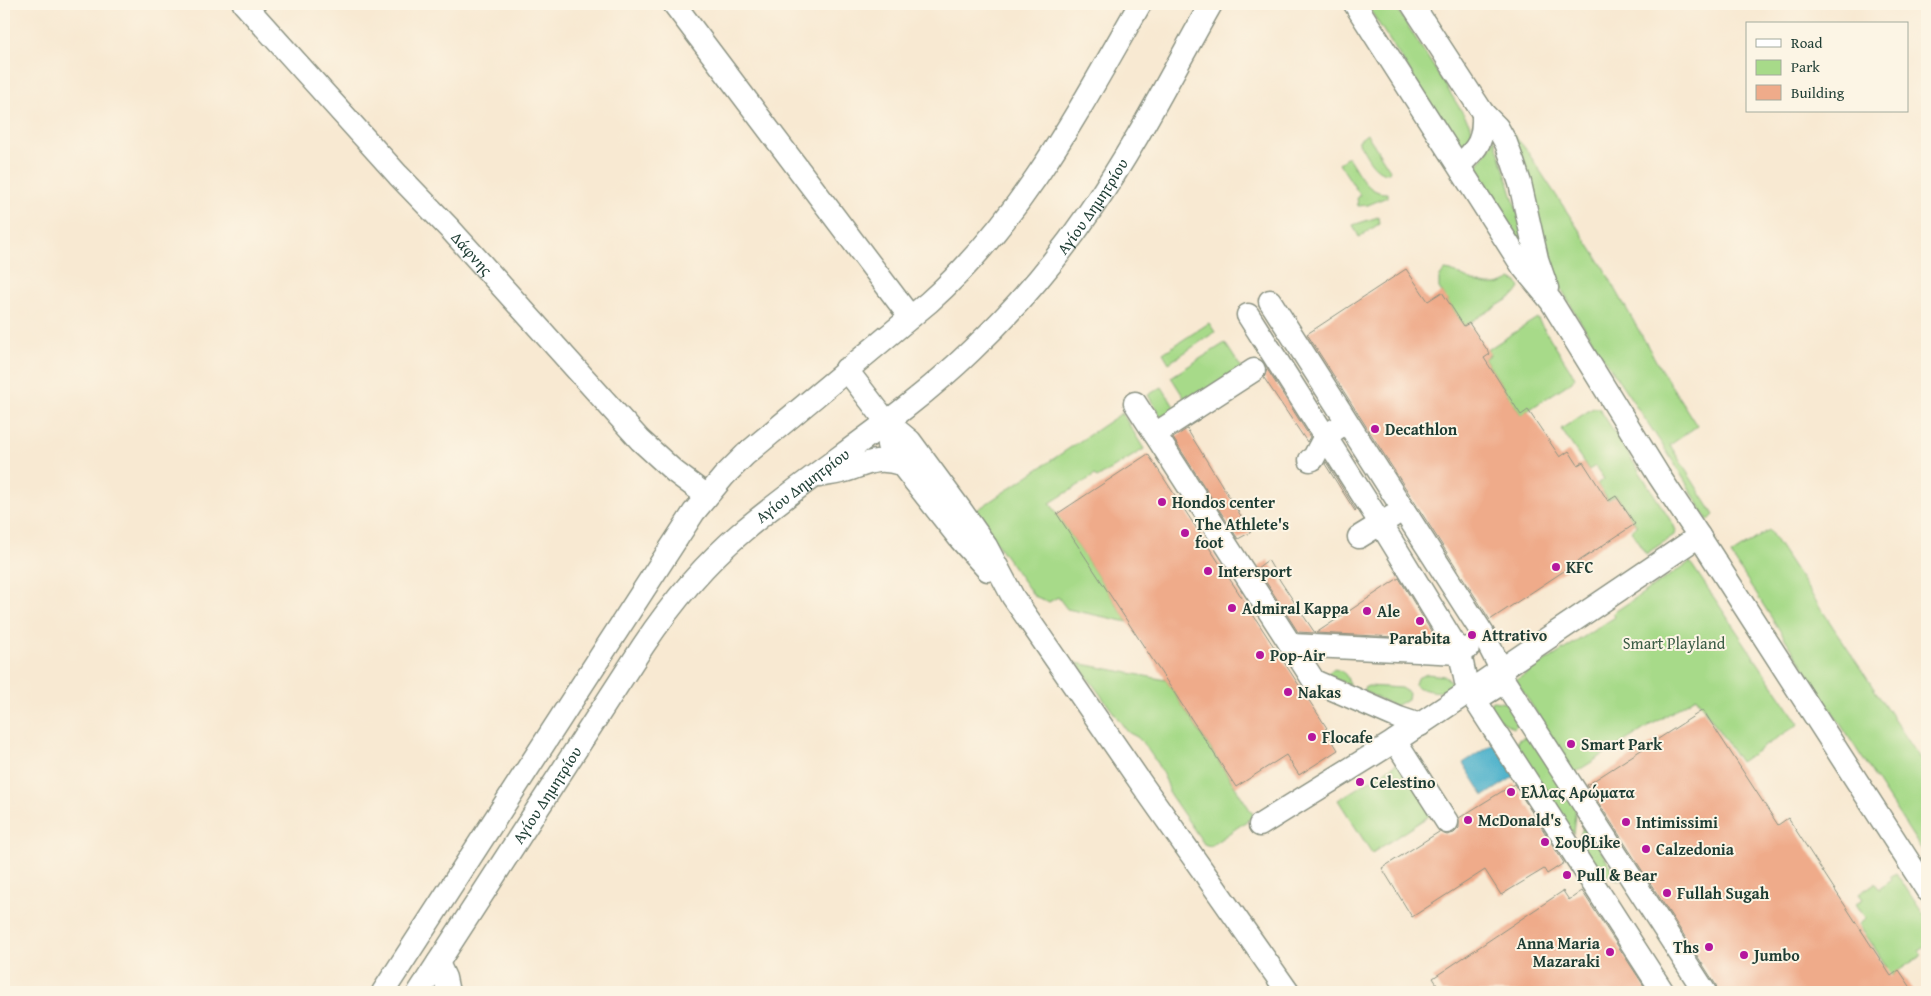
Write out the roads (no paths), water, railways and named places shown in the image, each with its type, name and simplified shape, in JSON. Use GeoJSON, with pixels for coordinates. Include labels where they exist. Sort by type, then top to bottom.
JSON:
{"type":"FeatureCollection","features":[{"type":"Feature","properties":{"kind":"street","name":"Δάφνης"},"geometry":{"type":"LineString","coordinates":[[244,4],[640,440],[675,472],[707,496]]}},
{"type":"Feature","properties":{"kind":"street"},"geometry":{"type":"LineString","coordinates":[[674,4],[910,317]]}},
{"type":"Feature","properties":{"kind":"street","name":"Αγίου Δημητρίου"},"geometry":{"type":"LineString","coordinates":[[383,992],[598,662],[676,536],[707,496],[745,455],[956,277],[987,242],[1022,198],[1070,127],[1140,4]]}},
{"type":"Feature","properties":{"kind":"street","name":"Αγίου Δημητρίου"},"geometry":{"type":"LineString","coordinates":[[419,992],[662,618],[695,578],[732,542],[927,390],[973,349],[1015,306],[1059,253],[1091,210],[1124,159],[1212,4]]}},
{"type":"Feature","properties":{"kind":"street"},"geometry":{"type":"LineString","coordinates":[[1355,4],[1523,267],[1551,301],[1658,476],[1692,541],[1927,890]]}},
{"type":"Feature","properties":{"kind":"street"},"geometry":{"type":"LineString","coordinates":[[1412,4],[1483,113],[1496,127],[1506,143],[1522,190],[1537,259],[1551,301]]}},
{"type":"Feature","properties":{"kind":"street"},"geometry":{"type":"LineString","coordinates":[[1459,165],[1472,153],[1481,140],[1483,113]]}},
{"type":"Feature","properties":{"kind":"street"},"geometry":{"type":"LineString","coordinates":[[1270,301],[1484,639],[1503,676],[1705,992]]}},
{"type":"Feature","properties":{"kind":"street"},"geometry":{"type":"LineString","coordinates":[[1248,315],[1381,524],[1460,653],[1472,696],[1662,992]]}},
{"type":"Feature","properties":{"kind":"street"},"geometry":{"type":"LineString","coordinates":[[846,369],[886,421],[910,440],[986,546],[1013,597],[1288,992]]}},
{"type":"Feature","properties":{"kind":"street"},"geometry":{"type":"LineString","coordinates":[[1155,434],[1254,370]]}},
{"type":"Feature","properties":{"kind":"street"},"geometry":{"type":"LineString","coordinates":[[1135,403],[1314,682],[1420,725]]}},
{"type":"Feature","properties":{"kind":"street"},"geometry":{"type":"LineString","coordinates":[[886,421],[888,445],[901,464],[960,539],[1013,597]]}},
{"type":"Feature","properties":{"kind":"street"},"geometry":{"type":"LineString","coordinates":[[1310,460],[1313,459],[1325,436],[1347,422]]}},
{"type":"Feature","properties":{"kind":"street"},"geometry":{"type":"LineString","coordinates":[[813,477],[850,470],[871,461],[885,460],[901,464]]}},
{"type":"Feature","properties":{"kind":"street"},"geometry":{"type":"LineString","coordinates":[[1360,537],[1402,510]]}},
{"type":"Feature","properties":{"kind":"street"},"geometry":{"type":"LineString","coordinates":[[1260,825],[1420,725],[1503,676],[1692,541]]}},
{"type":"Feature","properties":{"kind":"street"},"geometry":{"type":"LineString","coordinates":[[1291,645],[1460,653],[1484,639]]}},
{"type":"Feature","properties":{"kind":"street"},"geometry":{"type":"LineString","coordinates":[[1395,741],[1446,822]]}},
{"type":"Feature","properties":{"kind":"street"},"geometry":{"type":"LineString","coordinates":[[438,963],[445,978],[448,992]]}},
{"type":"Feature","properties":{"kind":"water"},"geometry":{"type":"Polygon","coordinates":[[[1494,743],[1515,776],[1484,796],[1463,763],[1494,743]]]}},
{"type":"Feature","properties":{"kind":"place","name":"Decathlon"},"geometry":{"type":"Point","coordinates":[1375,429]}},
{"type":"Feature","properties":{"kind":"place","name":"Hondos center"},"geometry":{"type":"Point","coordinates":[1162,502]}},
{"type":"Feature","properties":{"kind":"place","name":"The Athlete's foot"},"geometry":{"type":"Point","coordinates":[1185,533]}},
{"type":"Feature","properties":{"kind":"place","name":"KFC"},"geometry":{"type":"Point","coordinates":[1556,567]}},
{"type":"Feature","properties":{"kind":"place","name":"Intersport"},"geometry":{"type":"Point","coordinates":[1208,571]}},
{"type":"Feature","properties":{"kind":"place","name":"Admiral Kappa"},"geometry":{"type":"Point","coordinates":[1232,608]}},
{"type":"Feature","properties":{"kind":"place","name":"Ale"},"geometry":{"type":"Point","coordinates":[1367,611]}},
{"type":"Feature","properties":{"kind":"place","name":"Parabita"},"geometry":{"type":"Point","coordinates":[1420,621]}},
{"type":"Feature","properties":{"kind":"place","name":"Attrativo"},"geometry":{"type":"Point","coordinates":[1472,635]}},
{"type":"Feature","properties":{"kind":"place","name":"Pop-Air"},"geometry":{"type":"Point","coordinates":[1260,655]}},
{"type":"Feature","properties":{"kind":"place","name":"Nakas"},"geometry":{"type":"Point","coordinates":[1288,692]}},
{"type":"Feature","properties":{"kind":"place","name":"Flocafe"},"geometry":{"type":"Point","coordinates":[1312,737]}},
{"type":"Feature","properties":{"kind":"place","name":"Smart Park"},"geometry":{"type":"Point","coordinates":[1571,744]}},
{"type":"Feature","properties":{"kind":"place","name":"Celestino"},"geometry":{"type":"Point","coordinates":[1360,782]}},
{"type":"Feature","properties":{"kind":"place","name":"Ελλας Αρώματα"},"geometry":{"type":"Point","coordinates":[1511,792]}},
{"type":"Feature","properties":{"kind":"place","name":"McDonald's"},"geometry":{"type":"Point","coordinates":[1468,820]}},
{"type":"Feature","properties":{"kind":"place","name":"Intimissimi"},"geometry":{"type":"Point","coordinates":[1626,822]}},
{"type":"Feature","properties":{"kind":"place","name":"ΣουβLike"},"geometry":{"type":"Point","coordinates":[1545,842]}},
{"type":"Feature","properties":{"kind":"place","name":"Calzedonia"},"geometry":{"type":"Point","coordinates":[1646,849]}},
{"type":"Feature","properties":{"kind":"place","name":"Pull & Bear"},"geometry":{"type":"Point","coordinates":[1567,875]}},
{"type":"Feature","properties":{"kind":"place","name":"Fullah Sugah"},"geometry":{"type":"Point","coordinates":[1667,893]}},
{"type":"Feature","properties":{"kind":"place","name":"Ths"},"geometry":{"type":"Point","coordinates":[1709,947]}},
{"type":"Feature","properties":{"kind":"place","name":"Anna Maria Mazaraki"},"geometry":{"type":"Point","coordinates":[1610,952]}},
{"type":"Feature","properties":{"kind":"place","name":"Jumbo"},"geometry":{"type":"Point","coordinates":[1744,955]}},
{"type":"Feature","properties":{"kind":"park label","name":"Smart Playland"},"geometry":{"type":"Point","coordinates":[1674,643]}}]}
